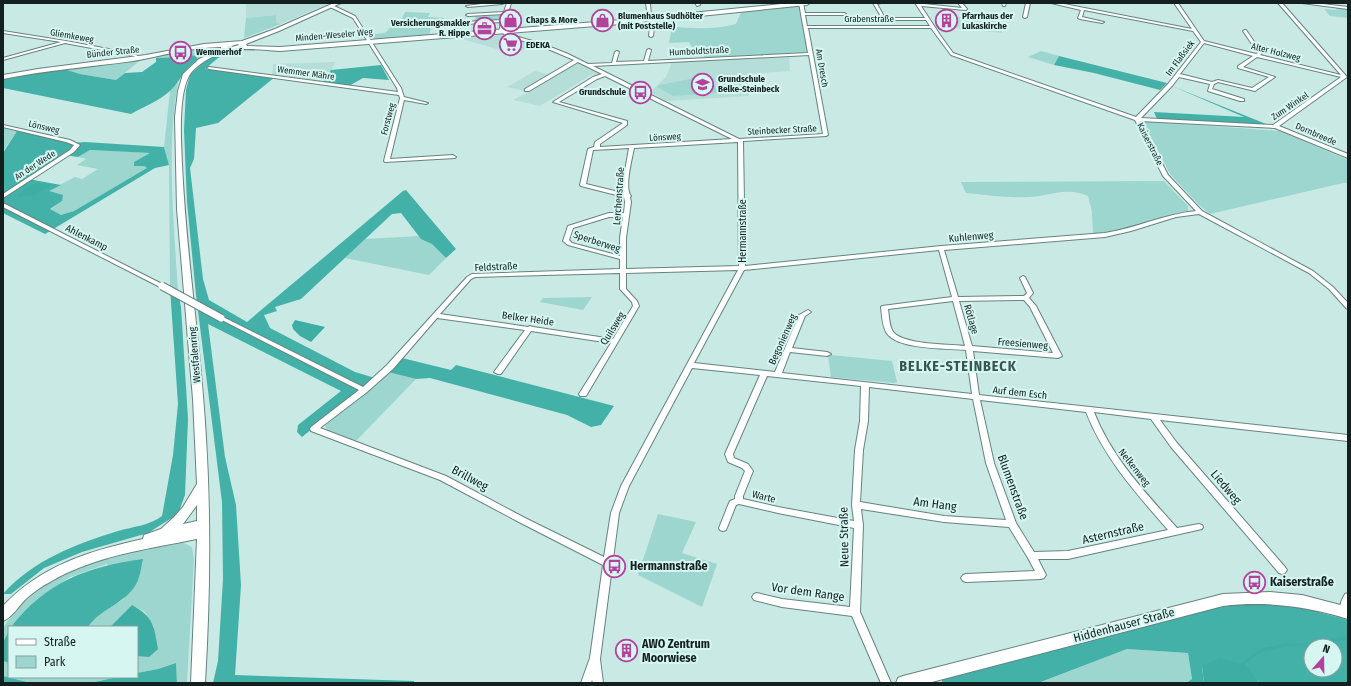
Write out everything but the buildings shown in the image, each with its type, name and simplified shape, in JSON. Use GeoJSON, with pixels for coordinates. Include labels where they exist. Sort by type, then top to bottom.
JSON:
{"type":"FeatureCollection","features":[{"type":"Feature","properties":{"kind":"main road"},"geometry":{"type":"LineString","coordinates":[[242,45],[338,3]]}},
{"type":"Feature","properties":{"kind":"main road","name":"Minden-Weseler Weg"},"geometry":{"type":"LineString","coordinates":[[242,45],[280,49],[502,31],[513,34],[803,3]]}},
{"type":"Feature","properties":{"kind":"main road","name":"Bünder Straße"},"geometry":{"type":"LineString","coordinates":[[3,77],[46,69],[138,58],[192,47],[225,47],[242,45]]}},
{"type":"Feature","properties":{"kind":"main road","name":"Westfalenring"},"geometry":{"type":"LineString","coordinates":[[198,683],[202,617],[204,528],[198,395],[180,204],[177,146],[181,101],[184,81],[187,73],[225,47]]}},
{"type":"Feature","properties":{"kind":"main road"},"geometry":{"type":"LineString","coordinates":[[164,533],[179,522],[190,506],[202,483]]}},
{"type":"Feature","properties":{"kind":"main road"},"geometry":{"type":"LineString","coordinates":[[119,550],[164,533],[204,528]]}},
{"type":"Feature","properties":{"kind":"main road"},"geometry":{"type":"LineString","coordinates":[[3,615],[21,594],[45,576],[76,562],[204,528]]}},
{"type":"Feature","properties":{"kind":"main road","name":"Hiddenhauser Straße"},"geometry":{"type":"LineString","coordinates":[[903,683],[1222,600],[1249,597],[1272,598],[1317,605],[1346,613]]}},
{"type":"Feature","properties":{"kind":"street"},"geometry":{"type":"LineString","coordinates":[[468,6],[502,3]]}},
{"type":"Feature","properties":{"kind":"street"},"geometry":{"type":"LineString","coordinates":[[502,31],[504,13],[509,3]]}},
{"type":"Feature","properties":{"kind":"street"},"geometry":{"type":"LineString","coordinates":[[648,3],[652,18],[651,36]]}},
{"type":"Feature","properties":{"kind":"street","name":"Am Dresch"},"geometry":{"type":"LineString","coordinates":[[803,3],[826,135]]}},
{"type":"Feature","properties":{"kind":"street"},"geometry":{"type":"LineString","coordinates":[[879,3],[875,3],[884,19],[927,19]]}},
{"type":"Feature","properties":{"kind":"street"},"geometry":{"type":"LineString","coordinates":[[918,4],[965,9],[960,3]]}},
{"type":"Feature","properties":{"kind":"street"},"geometry":{"type":"LineString","coordinates":[[1025,17],[1028,3]]}},
{"type":"Feature","properties":{"kind":"street"},"geometry":{"type":"LineString","coordinates":[[1053,3],[1193,30]]}},
{"type":"Feature","properties":{"kind":"street"},"geometry":{"type":"LineString","coordinates":[[1125,3],[1131,4]]}},
{"type":"Feature","properties":{"kind":"street","name":"Im Flaßsiek"},"geometry":{"type":"LineString","coordinates":[[1137,119],[1178,75],[1202,42],[1176,3]]}},
{"type":"Feature","properties":{"kind":"street"},"geometry":{"type":"LineString","coordinates":[[1280,3],[1345,77]]}},
{"type":"Feature","properties":{"kind":"street"},"geometry":{"type":"LineString","coordinates":[[1304,3],[1348,8]]}},
{"type":"Feature","properties":{"kind":"street","name":"Kaiserstraße"},"geometry":{"type":"LineString","coordinates":[[918,4],[932,27],[952,54],[1137,119],[1166,176],[1200,212],[1311,272],[1331,288],[1348,307]]}},
{"type":"Feature","properties":{"kind":"street","name":"Forstweg"},"geometry":{"type":"LineString","coordinates":[[330,6],[354,17],[400,88],[401,96],[387,161],[453,157]]}},
{"type":"Feature","properties":{"kind":"street"},"geometry":{"type":"LineString","coordinates":[[1083,9],[1080,18],[1102,22]]}},
{"type":"Feature","properties":{"kind":"street"},"geometry":{"type":"LineString","coordinates":[[468,15],[504,13]]}},
{"type":"Feature","properties":{"kind":"street"},"geometry":{"type":"LineString","coordinates":[[804,14],[844,14]]}},
{"type":"Feature","properties":{"kind":"street"},"geometry":{"type":"LineString","coordinates":[[464,23],[503,21]]}},
{"type":"Feature","properties":{"kind":"street"},"geometry":{"type":"LineString","coordinates":[[1146,28],[1147,21]]}},
{"type":"Feature","properties":{"kind":"street","name":"Grabenstraße"},"geometry":{"type":"LineString","coordinates":[[806,27],[932,27]]}},
{"type":"Feature","properties":{"kind":"street"},"geometry":{"type":"LineString","coordinates":[[1178,75],[1212,84],[1218,81],[1253,90],[1273,77],[1240,67],[1260,54],[1245,31]]}},
{"type":"Feature","properties":{"kind":"street","name":"Gliemkeweg"},"geometry":{"type":"LineString","coordinates":[[3,32],[135,55],[138,58]]}},
{"type":"Feature","properties":{"kind":"street"},"geometry":{"type":"LineString","coordinates":[[513,34],[578,60],[740,141]]}},
{"type":"Feature","properties":{"kind":"street"},"geometry":{"type":"LineString","coordinates":[[3,59],[66,42]]}},
{"type":"Feature","properties":{"kind":"street","name":"Alter Holzweg"},"geometry":{"type":"LineString","coordinates":[[1202,42],[1345,77]]}},
{"type":"Feature","properties":{"kind":"street"},"geometry":{"type":"LineString","coordinates":[[646,62],[650,50]]}},
{"type":"Feature","properties":{"kind":"street"},"geometry":{"type":"LineString","coordinates":[[614,64],[618,52]]}},
{"type":"Feature","properties":{"kind":"street","name":"Humboldtstraße"},"geometry":{"type":"LineString","coordinates":[[587,65],[811,54]]}},
{"type":"Feature","properties":{"kind":"street"},"geometry":{"type":"LineString","coordinates":[[528,90],[578,60]]}},
{"type":"Feature","properties":{"kind":"street","name":"Wemmer Mähre"},"geometry":{"type":"LineString","coordinates":[[209,68],[401,96],[426,104]]}},
{"type":"Feature","properties":{"kind":"street"},"geometry":{"type":"LineString","coordinates":[[606,74],[595,78],[555,102],[625,122],[625,124],[597,143],[583,185],[628,196]]}},
{"type":"Feature","properties":{"kind":"street","name":"Zum Winkel"},"geometry":{"type":"LineString","coordinates":[[1137,119],[1269,128],[1277,126],[1345,77]]}},
{"type":"Feature","properties":{"kind":"street"},"geometry":{"type":"LineString","coordinates":[[1212,84],[1210,90],[1242,100]]}},
{"type":"Feature","properties":{"kind":"street","name":"Lönsweg"},"geometry":{"type":"LineString","coordinates":[[3,126],[68,141],[77,145],[76,148]]}},
{"type":"Feature","properties":{"kind":"street","name":"Dornbreede"},"geometry":{"type":"LineString","coordinates":[[1277,126],[1348,156]]}},
{"type":"Feature","properties":{"kind":"street","name":"Steinbecker Straße"},"geometry":{"type":"LineString","coordinates":[[740,141],[826,135]]}},
{"type":"Feature","properties":{"kind":"street","name":"Lönsweg"},"geometry":{"type":"LineString","coordinates":[[594,149],[740,141]]}},
{"type":"Feature","properties":{"kind":"street","name":"Hermannstraße"},"geometry":{"type":"LineString","coordinates":[[586,683],[595,658],[615,513],[625,486],[742,268],[740,141]]}},
{"type":"Feature","properties":{"kind":"street","name":"Lerchenstraße"},"geometry":{"type":"LineString","coordinates":[[624,272],[622,258],[623,238],[627,215],[628,196],[625,188],[632,146]]}},
{"type":"Feature","properties":{"kind":"street","name":"An der Wede"},"geometry":{"type":"LineString","coordinates":[[3,196],[76,148]]}},
{"type":"Feature","properties":{"kind":"street","name":"Ahlenkamp"},"geometry":{"type":"LineString","coordinates":[[3,205],[364,390]]}},
{"type":"Feature","properties":{"kind":"street","name":"Kuhlenweg"},"geometry":{"type":"LineString","coordinates":[[742,268],[941,248],[1105,235],[1120,233],[1167,218],[1200,212]]}},
{"type":"Feature","properties":{"kind":"street","name":"Sperberweg"},"geometry":{"type":"LineString","coordinates":[[622,258],[570,244],[566,241],[570,227],[609,216],[627,215]]}},
{"type":"Feature","properties":{"kind":"street","name":"Rötlage"},"geometry":{"type":"LineString","coordinates":[[941,248],[969,348],[976,397]]}},
{"type":"Feature","properties":{"kind":"street","name":"Feldstraße"},"geometry":{"type":"LineString","coordinates":[[314,429],[364,390],[390,367],[437,316],[469,278],[474,275],[742,268]]}},
{"type":"Feature","properties":{"kind":"street","name":"Quilsweg"},"geometry":{"type":"LineString","coordinates":[[583,394],[636,306],[633,299],[623,289],[624,272]]}},
{"type":"Feature","properties":{"kind":"street"},"geometry":{"type":"LineString","coordinates":[[969,348],[908,343],[893,338],[889,333],[884,307],[955,298],[1026,298],[1030,293],[1023,278]]}},
{"type":"Feature","properties":{"kind":"street","name":"Freesienweg"},"geometry":{"type":"LineString","coordinates":[[969,348],[1058,356],[1034,306],[1026,298]]}},
{"type":"Feature","properties":{"kind":"street","name":"Begonienweg"},"geometry":{"type":"LineString","coordinates":[[777,375],[802,315],[808,312]]}},
{"type":"Feature","properties":{"kind":"street","name":"Belker Heide"},"geometry":{"type":"LineString","coordinates":[[437,316],[616,341]]}},
{"type":"Feature","properties":{"kind":"street"},"geometry":{"type":"LineString","coordinates":[[498,372],[530,328]]}},
{"type":"Feature","properties":{"kind":"street"},"geometry":{"type":"LineString","coordinates":[[788,350],[827,354]]}},
{"type":"Feature","properties":{"kind":"street","name":"Auf dem Esch"},"geometry":{"type":"LineString","coordinates":[[689,365],[865,386],[1348,438]]}},
{"type":"Feature","properties":{"kind":"street","name":"Warte"},"geometry":{"type":"LineString","coordinates":[[764,374],[729,454],[731,460],[745,466],[749,471],[739,496],[739,501],[859,525]]}},
{"type":"Feature","properties":{"kind":"street","name":"Neue Straße"},"geometry":{"type":"LineString","coordinates":[[865,386],[864,421],[859,450],[856,505],[859,525],[855,612],[886,683]]}},
{"type":"Feature","properties":{"kind":"street","name":"Blumenstraße"},"geometry":{"type":"LineString","coordinates":[[966,578],[1041,575],[1032,556],[1012,524],[990,463],[976,397]]}},
{"type":"Feature","properties":{"kind":"street","name":"Nelkenweg"},"geometry":{"type":"LineString","coordinates":[[1089,410],[1102,442],[1122,470],[1174,531]]}},
{"type":"Feature","properties":{"kind":"street","name":"Liedweg"},"geometry":{"type":"LineString","coordinates":[[1154,417],[1174,445],[1282,570]]}},
{"type":"Feature","properties":{"kind":"street","name":"Brillweg"},"geometry":{"type":"LineString","coordinates":[[314,429],[443,478],[608,563]]}},
{"type":"Feature","properties":{"kind":"street"},"geometry":{"type":"LineString","coordinates":[[724,528],[732,503],[739,501]]}},
{"type":"Feature","properties":{"kind":"street","name":"Am Hang"},"geometry":{"type":"LineString","coordinates":[[856,505],[944,519],[1012,524]]}},
{"type":"Feature","properties":{"kind":"street","name":"Asternstraße"},"geometry":{"type":"LineString","coordinates":[[1032,556],[1068,555],[1174,531],[1199,527]]}},
{"type":"Feature","properties":{"kind":"street","name":"Vor dem Range"},"geometry":{"type":"LineString","coordinates":[[757,597],[790,605],[855,612]]}},
{"type":"Feature","properties":{"kind":"street"},"geometry":{"type":"LineString","coordinates":[[1346,613],[1345,605],[1348,597]]}},
{"type":"Feature","properties":{"kind":"street","name":"Hermannstraße"},"geometry":{"type":"LineString","coordinates":[[595,658],[598,683]]}},
{"type":"Feature","properties":{"kind":"shaded area"},"geometry":{"type":"Polygon","coordinates":[[[246,3],[330,3],[281,24],[276,23],[275,15],[246,18],[246,3]]]}},
{"type":"Feature","properties":{"kind":"shaded area"},"geometry":{"type":"Polygon","coordinates":[[[955,17],[996,17],[1002,33],[955,28],[954,24],[958,23],[955,17]]]}},
{"type":"Feature","properties":{"kind":"shaded area"},"geometry":{"type":"Polygon","coordinates":[[[512,31],[516,37],[535,44],[514,54],[455,37],[512,31]]]}},
{"type":"Feature","properties":{"kind":"shaded area"},"geometry":{"type":"Polygon","coordinates":[[[222,52],[229,52],[218,58],[205,69],[275,77],[218,123],[196,128],[194,159],[190,168],[203,279],[209,300],[247,322],[406,190],[456,249],[446,258],[432,244],[421,239],[401,213],[392,214],[301,299],[275,307],[277,311],[264,315],[270,328],[355,372],[375,378],[302,437],[297,432],[298,425],[341,391],[208,324],[225,457],[236,505],[241,585],[235,675],[414,681],[414,683],[213,683],[218,661],[223,579],[222,502],[196,295],[187,202],[184,130],[186,90],[190,75],[206,60],[222,52]]]}},
{"type":"Feature","properties":{"kind":"shaded area"},"geometry":{"type":"Polygon","coordinates":[[[189,55],[196,56],[198,60],[186,70],[175,86],[167,94],[131,114],[3,88],[3,78],[61,68],[80,74],[116,80],[125,73],[142,72],[156,62],[156,58],[181,57],[189,55]]]}},
{"type":"Feature","properties":{"kind":"shaded area"},"geometry":{"type":"Polygon","coordinates":[[[1059,56],[1167,83],[1160,90],[1094,73],[1054,65],[1059,56]]]}},
{"type":"Feature","properties":{"kind":"shaded area","name":"Grundschule Belke-Steinbeck"},"geometry":{"type":"Polygon","coordinates":[[[789,57],[790,71],[748,74],[749,96],[666,101],[650,92],[666,77],[672,62],[789,57]]]}},
{"type":"Feature","properties":{"kind":"shaded area"},"geometry":{"type":"Polygon","coordinates":[[[575,60],[600,73],[591,75],[540,106],[513,100],[528,92],[507,87],[535,71],[551,75],[575,60]]]}},
{"type":"Feature","properties":{"kind":"shaded area"},"geometry":{"type":"Polygon","coordinates":[[[336,62],[324,82],[272,75],[273,64],[336,62]]]}},
{"type":"Feature","properties":{"kind":"shaded area"},"geometry":{"type":"Polygon","coordinates":[[[381,65],[389,80],[363,78],[347,87],[322,84],[331,70],[381,65]]]}},
{"type":"Feature","properties":{"kind":"shaded area"},"geometry":{"type":"Polygon","coordinates":[[[1172,86],[1271,126],[1157,119],[1154,112],[1244,117],[1172,86]]]}},
{"type":"Feature","properties":{"kind":"shaded area"},"geometry":{"type":"Polygon","coordinates":[[[17,131],[72,143],[85,142],[164,147],[169,165],[155,168],[45,234],[3,213],[3,153],[17,131]],[[90,150],[78,157],[64,155],[28,179],[61,185],[49,191],[63,195],[62,201],[50,209],[61,215],[74,211],[147,168],[144,166],[134,166],[134,162],[150,153],[90,150]]]}},
{"type":"Feature","properties":{"kind":"shaded area"},"geometry":{"type":"Polygon","coordinates":[[[43,183],[52,185],[34,195],[18,197],[22,191],[29,187],[43,183]]]}},
{"type":"Feature","properties":{"kind":"shaded area"},"geometry":{"type":"Polygon","coordinates":[[[170,288],[178,292],[181,307],[188,419],[185,495],[178,514],[148,533],[82,552],[44,568],[11,594],[3,594],[28,572],[56,555],[102,536],[147,524],[162,516],[173,455],[178,404],[170,288]]]}},
{"type":"Feature","properties":{"kind":"shaded area"},"geometry":{"type":"Polygon","coordinates":[[[295,320],[325,327],[311,342],[300,336],[293,329],[292,325],[295,320]]]}},
{"type":"Feature","properties":{"kind":"shaded area"},"geometry":{"type":"Polygon","coordinates":[[[402,358],[451,370],[456,365],[614,406],[601,425],[591,427],[567,415],[430,378],[416,379],[388,372],[402,358]]]}},
{"type":"Feature","properties":{"kind":"shaded area"},"geometry":{"type":"Polygon","coordinates":[[[143,559],[139,577],[135,586],[130,593],[100,614],[89,626],[12,626],[39,598],[54,587],[86,572],[123,562],[143,559]]]}},
{"type":"Feature","properties":{"kind":"shaded area"},"geometry":{"type":"Polygon","coordinates":[[[1250,603],[1304,608],[1348,620],[1348,683],[1258,683],[1259,681],[1202,666],[1204,683],[1186,683],[1192,679],[1188,653],[1127,649],[1038,683],[942,683],[942,679],[1215,608],[1250,603]]]}},
{"type":"Feature","properties":{"kind":"shaded area"},"geometry":{"type":"Polygon","coordinates":[[[132,605],[145,614],[152,623],[158,649],[149,657],[138,656],[138,626],[111,626],[132,605]]]}},
{"type":"Feature","properties":{"kind":"shaded area"},"geometry":{"type":"Polygon","coordinates":[[[8,633],[8,663],[3,661],[3,642],[8,633]]]}},
{"type":"Feature","properties":{"kind":"shaded area"},"geometry":{"type":"Polygon","coordinates":[[[1220,658],[1245,665],[1259,682],[1204,683],[1202,666],[1220,658]]]}},
{"type":"Feature","properties":{"kind":"shaded area"},"geometry":{"type":"Polygon","coordinates":[[[176,663],[177,683],[90,683],[113,678],[138,678],[138,673],[158,669],[176,663]]]}},
{"type":"Feature","properties":{"kind":"shaded area"},"geometry":{"type":"Polygon","coordinates":[[[3,676],[31,683],[3,683],[3,676]]]}},
{"type":"Feature","properties":{"kind":"green space"},"geometry":{"type":"Polygon","coordinates":[[[801,5],[808,52],[705,58],[702,52],[703,46],[692,47],[689,42],[669,43],[672,27],[704,28],[728,26],[736,24],[741,12],[801,5]]]}},
{"type":"Feature","properties":{"kind":"green space"},"geometry":{"type":"Polygon","coordinates":[[[1335,7],[1348,9],[1348,18],[1330,16],[1324,9],[1337,10],[1335,7]]]}},
{"type":"Feature","properties":{"kind":"green space"},"geometry":{"type":"Polygon","coordinates":[[[405,12],[430,13],[428,17],[444,18],[440,26],[431,27],[429,36],[372,40],[368,35],[385,33],[397,21],[401,21],[405,12]]]}},
{"type":"Feature","properties":{"kind":"green space"},"geometry":{"type":"Polygon","coordinates":[[[276,15],[276,23],[281,24],[244,38],[246,18],[276,15]]]}},
{"type":"Feature","properties":{"kind":"green space"},"geometry":{"type":"Polygon","coordinates":[[[502,15],[500,20],[473,22],[476,16],[502,15]]]}},
{"type":"Feature","properties":{"kind":"green space"},"geometry":{"type":"Polygon","coordinates":[[[193,48],[216,48],[216,51],[198,60],[189,55],[181,57],[153,58],[193,48]]]}},
{"type":"Feature","properties":{"kind":"green space"},"geometry":{"type":"Polygon","coordinates":[[[1041,51],[1059,56],[1054,65],[1028,57],[1041,51]]]}},
{"type":"Feature","properties":{"kind":"green space"},"geometry":{"type":"Polygon","coordinates":[[[142,59],[116,80],[80,74],[61,68],[142,59]]]}},
{"type":"Feature","properties":{"kind":"green space"},"geometry":{"type":"Polygon","coordinates":[[[712,78],[718,93],[673,96],[657,87],[660,85],[690,79],[712,78]]]}},
{"type":"Feature","properties":{"kind":"green space"},"geometry":{"type":"Polygon","coordinates":[[[178,82],[172,135],[172,187],[178,292],[170,288],[169,165],[164,147],[170,91],[178,82]]]}},
{"type":"Feature","properties":{"kind":"green space"},"geometry":{"type":"Polygon","coordinates":[[[1143,121],[1280,131],[1348,160],[1348,183],[1210,214],[1198,204],[1170,174],[1143,121]]]}},
{"type":"Feature","properties":{"kind":"green space"},"geometry":{"type":"Polygon","coordinates":[[[3,127],[17,131],[4,150],[3,150],[3,127]]]}},
{"type":"Feature","properties":{"kind":"green space"},"geometry":{"type":"Polygon","coordinates":[[[90,150],[151,153],[134,162],[134,166],[144,166],[148,168],[74,211],[61,215],[50,210],[62,201],[48,191],[75,177],[82,179],[98,169],[77,165],[86,159],[78,157],[90,150]]]}},
{"type":"Feature","properties":{"kind":"green space"},"geometry":{"type":"Polygon","coordinates":[[[1164,181],[1188,206],[1188,211],[1115,232],[1093,234],[1092,212],[1088,196],[1072,192],[1036,197],[997,196],[966,193],[961,182],[1164,181]]]}},
{"type":"Feature","properties":{"kind":"green space"},"geometry":{"type":"Polygon","coordinates":[[[419,236],[432,244],[446,258],[429,275],[345,258],[365,239],[419,236]]]}},
{"type":"Feature","properties":{"kind":"green space"},"geometry":{"type":"Polygon","coordinates":[[[592,297],[583,310],[540,302],[543,298],[592,297]]]}},
{"type":"Feature","properties":{"kind":"green space"},"geometry":{"type":"Polygon","coordinates":[[[831,355],[892,361],[897,382],[894,383],[831,377],[828,356],[831,355]]]}},
{"type":"Feature","properties":{"kind":"green space"},"geometry":{"type":"Polygon","coordinates":[[[388,372],[416,379],[356,441],[328,431],[325,426],[379,383],[388,372]]]}},
{"type":"Feature","properties":{"kind":"green space"},"geometry":{"type":"Polygon","coordinates":[[[658,514],[696,522],[682,553],[717,564],[702,607],[638,575],[658,514]]]}},
{"type":"Feature","properties":{"kind":"green space"},"geometry":{"type":"Polygon","coordinates":[[[182,542],[192,547],[194,559],[187,683],[177,683],[176,663],[158,669],[138,673],[138,654],[154,627],[145,612],[132,605],[111,626],[89,626],[94,617],[124,599],[107,564],[70,577],[37,599],[12,626],[8,626],[8,633],[3,642],[3,628],[17,608],[51,580],[97,561],[182,542]]]}},
{"type":"Feature","properties":{"kind":"green space"},"geometry":{"type":"Polygon","coordinates":[[[1127,649],[1188,653],[1192,679],[1185,683],[1038,683],[1127,649]]]}},
{"type":"Feature","properties":{"kind":"green space"},"geometry":{"type":"Polygon","coordinates":[[[3,661],[8,663],[8,677],[3,676],[3,661]]]}},
{"type":"Feature","properties":{"kind":"green space"},"geometry":{"type":"Polygon","coordinates":[[[11,678],[113,678],[90,683],[31,683],[11,678]]]}},
{"type":"Feature","properties":{"kind":"waterway"},"geometry":{"type":"LineString","coordinates":[[1239,666],[1262,650],[1289,644],[1309,645],[1348,638]]}},
{"type":"Feature","properties":{"kind":"place","name":"Chaps & More"},"geometry":{"type":"Point","coordinates":[510,20]}},
{"type":"Feature","properties":{"kind":"place","name":"Blumenhaus Sudhölter (mit Poststelle)"},"geometry":{"type":"Point","coordinates":[603,21]}},
{"type":"Feature","properties":{"kind":"place","name":"Pfarrhaus der Lukaskirche"},"geometry":{"type":"Point","coordinates":[946,21]}},
{"type":"Feature","properties":{"kind":"place","name":"Versicherungsmakler R. Hippe"},"geometry":{"type":"Point","coordinates":[485,28]}},
{"type":"Feature","properties":{"kind":"place","name":"EDEKA"},"geometry":{"type":"Point","coordinates":[511,45]}},
{"type":"Feature","properties":{"kind":"place","name":"Wemmerhof"},"geometry":{"type":"Point","coordinates":[181,52]}},
{"type":"Feature","properties":{"kind":"place","name":"Grundschule Belke-Steinbeck"},"geometry":{"type":"Point","coordinates":[703,84]}},
{"type":"Feature","properties":{"kind":"place","name":"Grundschule"},"geometry":{"type":"Point","coordinates":[641,92]}},
{"type":"Feature","properties":{"kind":"place","name":"Hermannstraße"},"geometry":{"type":"Point","coordinates":[614,566]}},
{"type":"Feature","properties":{"kind":"place","name":"Kaiserstraße"},"geometry":{"type":"Point","coordinates":[1255,582]}},
{"type":"Feature","properties":{"kind":"place","name":"AWO Zentrum Moorwiese"},"geometry":{"type":"Point","coordinates":[627,651]}},
{"type":"Feature","properties":{"kind":"district","name":"BELKE-STEINBECK"},"geometry":{"type":"Point","coordinates":[958,366]}}]}
